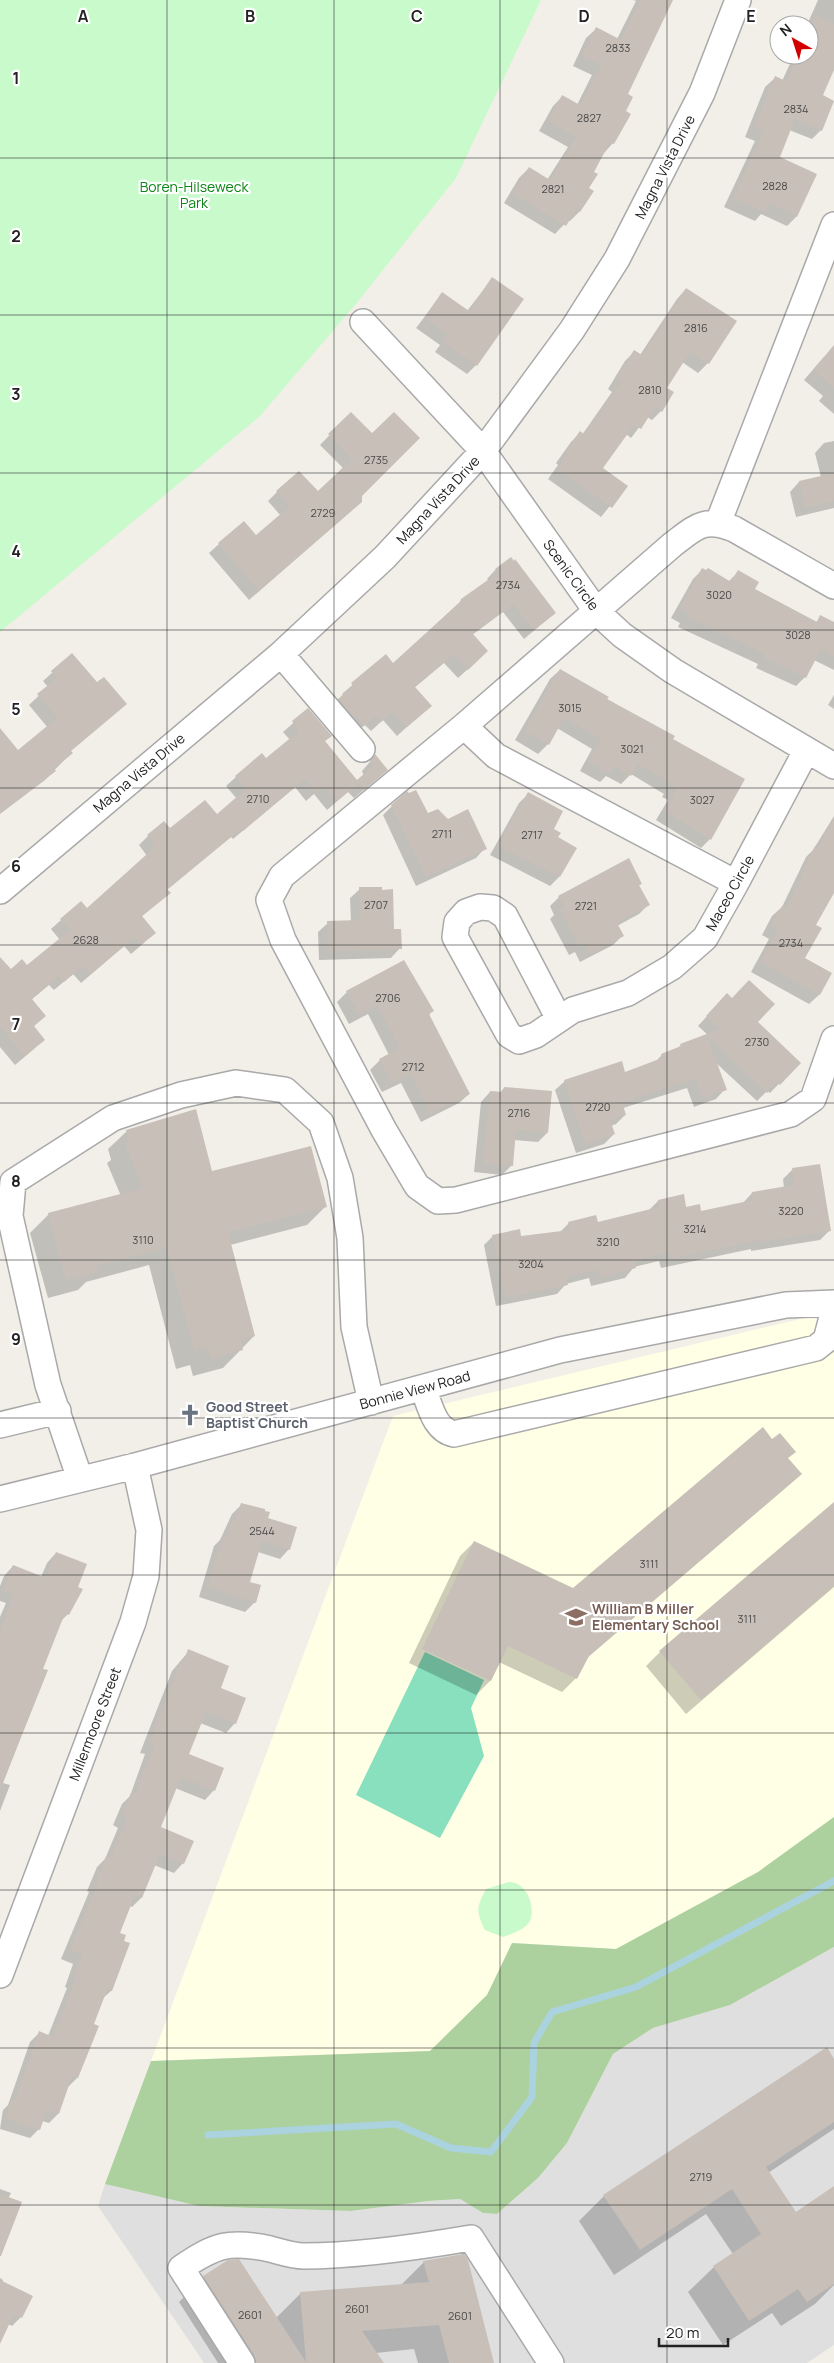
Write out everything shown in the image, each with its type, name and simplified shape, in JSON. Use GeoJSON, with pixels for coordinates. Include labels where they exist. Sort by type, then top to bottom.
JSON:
{"type":"FeatureCollection","features":[{"type":"Feature","properties":{"kind":"street","name":"Magna Vista Drive"},"geometry":{"type":"LineString","coordinates":[[0,891],[281,654],[385,557],[483,451],[572,330],[617,259],[702,93],[738,0]]}},
{"type":"Feature","properties":{"kind":"street"},"geometry":{"type":"LineString","coordinates":[[718,523],[834,226]]}},
{"type":"Feature","properties":{"kind":"street","name":"Scenic Circle"},"geometry":{"type":"LineString","coordinates":[[363,322],[483,451],[597,612],[622,635],[673,671],[834,766]]}},
{"type":"Feature","properties":{"kind":"street"},"geometry":{"type":"LineString","coordinates":[[834,586],[734,529],[718,523],[699,525],[672,545],[464,726],[282,876],[269,900],[283,940],[384,1130],[417,1186],[438,1201],[456,1200],[791,1114],[813,1099],[834,1038]]}},
{"type":"Feature","properties":{"kind":"street"},"geometry":{"type":"LineString","coordinates":[[281,654],[362,749]]}},
{"type":"Feature","properties":{"kind":"street"},"geometry":{"type":"LineString","coordinates":[[464,726],[496,756],[736,883]]}},
{"type":"Feature","properties":{"kind":"street","name":"Maceo Circle"},"geometry":{"type":"LineString","coordinates":[[559,1019],[505,916],[494,908],[480,907],[466,912],[458,922],[455,938],[509,1035],[519,1041],[536,1035],[573,1010],[628,993],[672,967],[705,938],[806,750]]}},
{"type":"Feature","properties":{"kind":"street"},"geometry":{"type":"LineString","coordinates":[[80,1478],[48,1385],[10,1216],[13,1182],[113,1118],[181,1095],[236,1083],[285,1090],[321,1123],[340,1178],[350,1238],[354,1327],[371,1402]]}},
{"type":"Feature","properties":{"kind":"street","name":"Bonnie View Road"},"geometry":{"type":"LineString","coordinates":[[0,1499],[135,1466],[560,1350],[786,1305],[834,1303]]}},
{"type":"Feature","properties":{"kind":"street"},"geometry":{"type":"LineString","coordinates":[[423,1388],[437,1422],[448,1433],[454,1434],[816,1348],[826,1340],[834,1310]]}},
{"type":"Feature","properties":{"kind":"street"},"geometry":{"type":"LineString","coordinates":[[0,1425],[58,1411]]}},
{"type":"Feature","properties":{"kind":"street","name":"Millermoore Street"},"geometry":{"type":"LineString","coordinates":[[0,1975],[133,1622],[146,1576],[149,1530],[135,1466]]}},
{"type":"Feature","properties":{"kind":"street"},"geometry":{"type":"LineString","coordinates":[[242,2363],[181,2268],[207,2251],[231,2244],[246,2245],[302,2256],[410,2248],[472,2238],[551,2363]]}},
{"type":"Feature","properties":{"kind":"shaded area","name":"William B Miller Elementary School"},"geometry":{"type":"Polygon","coordinates":[[[804,1318],[834,1320],[834,1817],[758,1872],[616,1949],[512,1943],[487,1995],[430,2051],[151,2061],[393,1416],[804,1318]]]}},
{"type":"Feature","properties":{"kind":"shaded area"},"geometry":{"type":"Polygon","coordinates":[[[834,1947],[834,2345],[807,2363],[204,2363],[98,2206],[105,2184],[199,2206],[351,2211],[428,2201],[460,2199],[483,2213],[497,2214],[538,2178],[567,2143],[613,2054],[653,2028],[730,2005],[834,1947]]]}},
{"type":"Feature","properties":{"kind":"green space","name":"Boren-Hilseweck Park"},"geometry":{"type":"Polygon","coordinates":[[[0,0],[541,0],[456,178],[355,305],[259,417],[0,632],[0,0]]]}},
{"type":"Feature","properties":{"kind":"green space"},"geometry":{"type":"Polygon","coordinates":[[[425,1652],[484,1680],[471,1708],[484,1756],[440,1838],[356,1795],[425,1652]]]}},
{"type":"Feature","properties":{"kind":"green space"},"geometry":{"type":"Polygon","coordinates":[[[834,1817],[834,1947],[730,2005],[653,2028],[613,2054],[567,2143],[538,2178],[497,2214],[483,2213],[460,2199],[428,2201],[351,2211],[199,2206],[105,2184],[151,2061],[430,2051],[487,1995],[512,1943],[616,1949],[758,1872],[834,1817]]]}},
{"type":"Feature","properties":{"kind":"green space"},"geometry":{"type":"Polygon","coordinates":[[[509,1882],[515,1883],[525,1890],[532,1908],[532,1915],[525,1927],[503,1937],[485,1930],[478,1910],[486,1889],[509,1882]]]}},
{"type":"Feature","properties":{"kind":"building"},"geometry":{"type":"Polygon","coordinates":[[[640,0],[673,0],[628,94],[633,97],[626,111],[631,114],[614,144],[610,142],[594,172],[598,174],[589,188],[594,191],[580,212],[576,210],[566,226],[512,193],[529,167],[550,180],[576,137],[548,121],[562,95],[580,105],[601,65],[582,56],[596,27],[621,40],[640,0]]]}},
{"type":"Feature","properties":{"kind":"building"},"geometry":{"type":"Polygon","coordinates":[[[819,17],[834,24],[834,70],[823,95],[834,101],[822,131],[795,119],[780,157],[817,174],[797,217],[769,204],[765,212],[733,198],[764,131],[754,127],[775,76],[786,81],[793,65],[819,65],[819,17]]]}},
{"type":"Feature","properties":{"kind":"building"},"geometry":{"type":"Polygon","coordinates":[[[492,277],[524,299],[477,366],[443,342],[448,335],[424,318],[442,292],[469,311],[492,277]]]}},
{"type":"Feature","properties":{"kind":"building"},"geometry":{"type":"Polygon","coordinates":[[[686,288],[737,321],[709,364],[690,352],[667,388],[674,392],[662,412],[655,407],[641,429],[634,425],[603,468],[628,486],[612,508],[557,469],[567,455],[564,453],[580,431],[584,434],[621,382],[616,379],[634,350],[642,355],[686,288]]]}},
{"type":"Feature","properties":{"kind":"building"},"geometry":{"type":"Polygon","coordinates":[[[834,345],[834,388],[813,370],[834,345]]]}},
{"type":"Feature","properties":{"kind":"building"},"geometry":{"type":"Polygon","coordinates":[[[351,412],[372,433],[394,412],[420,438],[362,496],[362,502],[259,591],[218,543],[244,521],[256,535],[290,506],[276,491],[299,471],[318,491],[352,459],[328,434],[351,412]]]}},
{"type":"Feature","properties":{"kind":"building"},"geometry":{"type":"Polygon","coordinates":[[[834,473],[834,501],[805,508],[799,481],[834,473]]]}},
{"type":"Feature","properties":{"kind":"building"},"geometry":{"type":"Polygon","coordinates":[[[511,557],[514,561],[515,559],[556,613],[534,630],[513,604],[473,634],[488,651],[468,670],[454,654],[415,687],[432,706],[407,727],[393,712],[381,722],[376,716],[364,726],[356,716],[354,718],[338,699],[353,686],[351,683],[386,654],[393,663],[461,599],[499,572],[495,569],[511,557]]]}},
{"type":"Feature","properties":{"kind":"building"},"geometry":{"type":"Polygon","coordinates":[[[702,568],[706,570],[708,568],[731,582],[738,570],[759,582],[755,589],[817,622],[820,615],[834,622],[834,656],[821,649],[806,678],[764,658],[766,655],[729,636],[687,617],[689,613],[680,608],[702,568]]]}},
{"type":"Feature","properties":{"kind":"building"},"geometry":{"type":"Polygon","coordinates":[[[72,653],[97,682],[104,677],[127,704],[71,751],[73,753],[54,769],[56,771],[0,813],[0,728],[18,750],[57,718],[37,694],[57,678],[51,671],[72,653]]]}},
{"type":"Feature","properties":{"kind":"building"},"geometry":{"type":"Polygon","coordinates":[[[560,669],[609,697],[607,699],[675,736],[673,739],[745,779],[711,840],[665,811],[676,790],[671,787],[673,784],[637,764],[631,776],[614,766],[610,773],[588,762],[601,739],[564,718],[549,745],[524,731],[560,669]]]}},
{"type":"Feature","properties":{"kind":"building"},"geometry":{"type":"Polygon","coordinates":[[[308,708],[332,736],[325,741],[357,780],[373,766],[370,760],[375,754],[388,770],[364,790],[359,783],[337,801],[324,786],[317,793],[305,779],[243,831],[241,829],[167,889],[171,893],[142,916],[156,933],[141,945],[134,938],[91,974],[83,966],[64,982],[59,976],[32,999],[46,1016],[34,1026],[45,1040],[25,1056],[0,1027],[0,957],[11,969],[22,959],[27,965],[70,930],[60,919],[81,901],[87,908],[156,846],[147,835],[164,821],[170,828],[205,800],[217,814],[246,789],[235,776],[262,753],[266,758],[299,731],[292,721],[308,708]]]}},
{"type":"Feature","properties":{"kind":"building"},"geometry":{"type":"Polygon","coordinates":[[[416,790],[428,813],[438,809],[448,819],[468,809],[487,849],[426,877],[391,805],[407,791],[409,793],[416,790]]]}},
{"type":"Feature","properties":{"kind":"building"},"geometry":{"type":"Polygon","coordinates":[[[528,792],[563,811],[554,829],[561,833],[558,837],[577,848],[560,877],[498,846],[528,792]]]}},
{"type":"Feature","properties":{"kind":"building"},"geometry":{"type":"Polygon","coordinates":[[[834,818],[834,893],[816,925],[822,928],[805,958],[832,973],[820,995],[760,962],[778,929],[771,925],[782,906],[786,908],[815,846],[818,848],[834,818]]]}},
{"type":"Feature","properties":{"kind":"building"},"geometry":{"type":"Polygon","coordinates":[[[629,858],[642,884],[639,885],[650,905],[617,923],[624,936],[590,954],[585,943],[579,946],[559,908],[564,906],[558,896],[629,858]]]}},
{"type":"Feature","properties":{"kind":"building"},"geometry":{"type":"Polygon","coordinates":[[[359,887],[382,887],[382,890],[393,889],[394,929],[401,929],[402,949],[328,951],[327,921],[360,920],[359,887]]]}},
{"type":"Feature","properties":{"kind":"building"},"geometry":{"type":"Polygon","coordinates":[[[404,960],[434,1011],[429,1014],[470,1094],[431,1114],[411,1074],[392,1083],[379,1059],[400,1048],[377,1006],[359,1015],[346,991],[404,960]]]}},
{"type":"Feature","properties":{"kind":"building"},"geometry":{"type":"Polygon","coordinates":[[[749,980],[775,1004],[758,1022],[801,1063],[780,1085],[777,1082],[767,1093],[707,1036],[727,1090],[703,1098],[696,1079],[622,1102],[626,1115],[610,1120],[615,1134],[585,1144],[564,1080],[622,1061],[625,1072],[662,1058],[661,1054],[681,1046],[680,1044],[720,1029],[706,1016],[727,993],[732,998],[749,980]]]}},
{"type":"Feature","properties":{"kind":"building"},"geometry":{"type":"Polygon","coordinates":[[[504,1087],[552,1091],[548,1133],[516,1130],[513,1166],[483,1163],[490,1091],[503,1092],[504,1087]]]}},
{"type":"Feature","properties":{"kind":"building"},"geometry":{"type":"Polygon","coordinates":[[[196,1109],[212,1171],[311,1146],[327,1207],[228,1232],[255,1336],[241,1340],[243,1350],[211,1359],[209,1348],[194,1351],[167,1248],[96,1266],[98,1272],[66,1280],[48,1213],[143,1188],[125,1144],[129,1142],[126,1130],[196,1109]]]}},
{"type":"Feature","properties":{"kind":"building"},"geometry":{"type":"Polygon","coordinates":[[[820,1164],[831,1231],[760,1242],[760,1240],[670,1259],[668,1252],[634,1261],[636,1268],[600,1278],[598,1270],[566,1277],[568,1285],[505,1298],[492,1235],[520,1229],[521,1236],[570,1230],[568,1222],[596,1215],[598,1222],[659,1207],[658,1200],[684,1194],[686,1207],[700,1204],[701,1211],[753,1200],[752,1192],[794,1185],[792,1168],[820,1164]]]}},
{"type":"Feature","properties":{"kind":"building"},"geometry":{"type":"Polygon","coordinates":[[[763,1427],[772,1439],[780,1433],[796,1452],[788,1458],[802,1474],[589,1656],[577,1679],[508,1646],[491,1681],[422,1649],[474,1541],[573,1588],[763,1427]]]}},
{"type":"Feature","properties":{"kind":"building"},"geometry":{"type":"Polygon","coordinates":[[[834,1502],[834,1586],[701,1700],[659,1651],[834,1502]]]}},
{"type":"Feature","properties":{"kind":"building"},"geometry":{"type":"Polygon","coordinates":[[[241,1503],[265,1509],[265,1511],[270,1512],[268,1518],[297,1527],[290,1550],[262,1541],[250,1582],[261,1585],[256,1603],[207,1587],[223,1536],[227,1537],[232,1519],[235,1521],[241,1503]]]}},
{"type":"Feature","properties":{"kind":"building"},"geometry":{"type":"Polygon","coordinates":[[[56,1552],[87,1564],[78,1587],[83,1589],[69,1615],[65,1613],[43,1669],[48,1670],[0,1790],[0,1630],[14,1594],[3,1590],[13,1565],[46,1578],[56,1552]]]}},
{"type":"Feature","properties":{"kind":"building"},"geometry":{"type":"Polygon","coordinates":[[[188,1649],[229,1666],[221,1688],[246,1698],[236,1724],[206,1712],[189,1754],[224,1768],[215,1791],[181,1777],[161,1827],[194,1841],[184,1864],[160,1854],[142,1898],[135,1895],[120,1933],[126,1935],[124,1941],[130,1943],[112,1991],[107,1990],[94,2024],[99,2026],[78,2078],[72,2076],[59,2114],[47,2110],[40,2130],[6,2118],[12,2099],[15,2100],[39,2031],[53,2037],[76,1978],[73,1977],[82,1954],[70,1950],[98,1882],[96,1881],[106,1856],[110,1858],[127,1818],[121,1816],[131,1793],[135,1794],[154,1745],[149,1743],[181,1660],[184,1661],[188,1649]]]}},
{"type":"Feature","properties":{"kind":"building"},"geometry":{"type":"Polygon","coordinates":[[[827,2047],[834,2059],[834,2122],[766,2167],[796,2212],[834,2186],[834,2284],[807,2302],[798,2289],[749,2321],[713,2266],[761,2234],[732,2189],[640,2250],[603,2195],[827,2047]]]}},
{"type":"Feature","properties":{"kind":"building"},"geometry":{"type":"Polygon","coordinates":[[[0,2194],[22,2202],[1,2256],[0,2256],[0,2194]]]}},
{"type":"Feature","properties":{"kind":"building"},"geometry":{"type":"Polygon","coordinates":[[[464,2254],[468,2260],[494,2363],[449,2363],[439,2325],[362,2331],[384,2363],[256,2363],[254,2355],[203,2276],[228,2260],[239,2259],[306,2362],[300,2292],[429,2282],[423,2261],[464,2254]]]}},
{"type":"Feature","properties":{"kind":"building"},"geometry":{"type":"Polygon","coordinates":[[[0,2280],[33,2296],[22,2318],[14,2314],[0,2344],[0,2280]]]}},
{"type":"Feature","properties":{"kind":"waterway"},"geometry":{"type":"LineString","coordinates":[[208,2135],[396,2124],[451,2148],[491,2152],[532,2097],[534,2043],[552,2012],[636,1987],[834,1881]]}},
{"type":"Feature","properties":{"kind":"place","name":"Good Street Baptist Church"},"geometry":{"type":"Point","coordinates":[190,1415]}},
{"type":"Feature","properties":{"kind":"place","name":"William B Miller Elementary School"},"geometry":{"type":"Point","coordinates":[576,1617]}}]}
